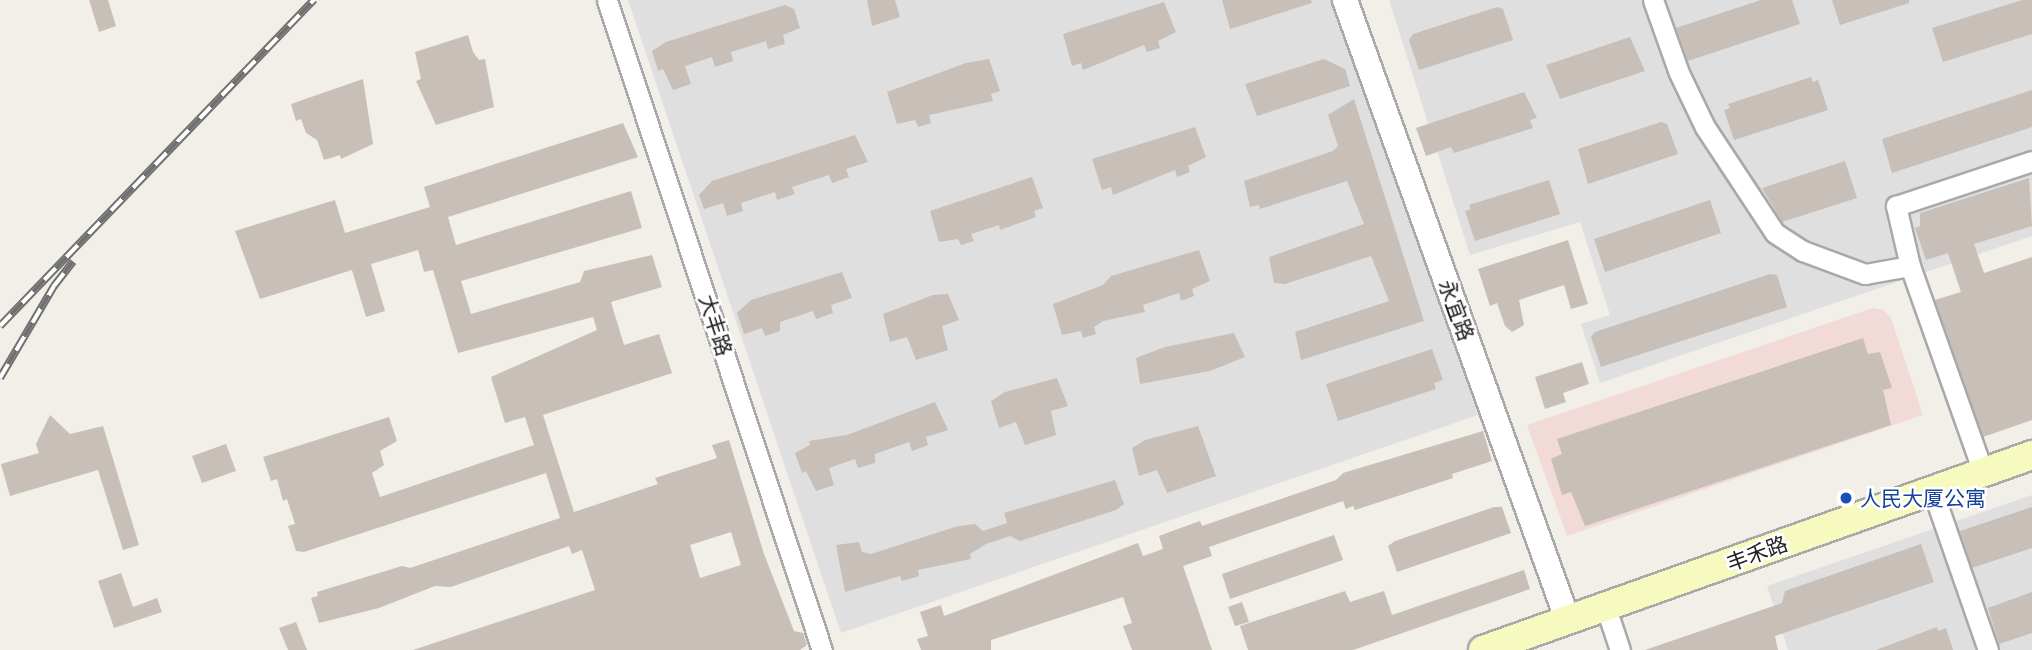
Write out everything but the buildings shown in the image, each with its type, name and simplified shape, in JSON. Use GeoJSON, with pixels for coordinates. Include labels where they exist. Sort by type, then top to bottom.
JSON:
{"type":"FeatureCollection","features":[{"type":"Feature","properties":{"kind":"main road","name":"丰禾路"},"geometry":{"type":"LineString","coordinates":[[1483,650],[2032,455]]}},
{"type":"Feature","properties":{"kind":"street","name":"大丰路"},"geometry":{"type":"LineString","coordinates":[[607,0],[822,650]]}},
{"type":"Feature","properties":{"kind":"street","name":"永宜路"},"geometry":{"type":"LineString","coordinates":[[1345,0],[1569,621]]}},
{"type":"Feature","properties":{"kind":"street"},"geometry":{"type":"LineString","coordinates":[[1653,0],[1679,73],[1705,127],[1775,233],[1803,251],[1865,274],[1910,266]]}},
{"type":"Feature","properties":{"kind":"street"},"geometry":{"type":"LineString","coordinates":[[1983,472],[1910,266],[1896,206],[2032,161]]}},
{"type":"Feature","properties":{"kind":"street"},"geometry":{"type":"LineString","coordinates":[[1933,489],[1988,650]]}},
{"type":"Feature","properties":{"kind":"street"},"geometry":{"type":"LineString","coordinates":[[1606,608],[1620,650]]}},
{"type":"Feature","properties":{"kind":"shaded area"},"geometry":{"type":"Polygon","coordinates":[[[628,0],[1336,0],[1478,415],[841,633],[628,0]]]}},
{"type":"Feature","properties":{"kind":"shaded area"},"geometry":{"type":"Polygon","coordinates":[[[1389,0],[2032,0],[2032,236],[1600,383],[1581,324],[1610,315],[1580,222],[1470,255],[1389,0]]]}},
{"type":"Feature","properties":{"kind":"shaded area"},"geometry":{"type":"Polygon","coordinates":[[[1873,308],[1884,310],[1891,318],[1923,415],[1567,536],[1527,425],[1873,308]]]}},
{"type":"Feature","properties":{"kind":"shaded area"},"geometry":{"type":"Polygon","coordinates":[[[2032,495],[2032,650],[1788,650],[1767,586],[2032,495]]]}},
{"type":"Feature","properties":{"kind":"railway"},"geometry":{"type":"LineString","coordinates":[[0,326],[314,0]]}},
{"type":"Feature","properties":{"kind":"railway"},"geometry":{"type":"LineString","coordinates":[[0,378],[54,286],[73,262]]}},
{"type":"Feature","properties":{"kind":"place","name":"人民大厦公寓"},"geometry":{"type":"Point","coordinates":[1846,498]}}]}
